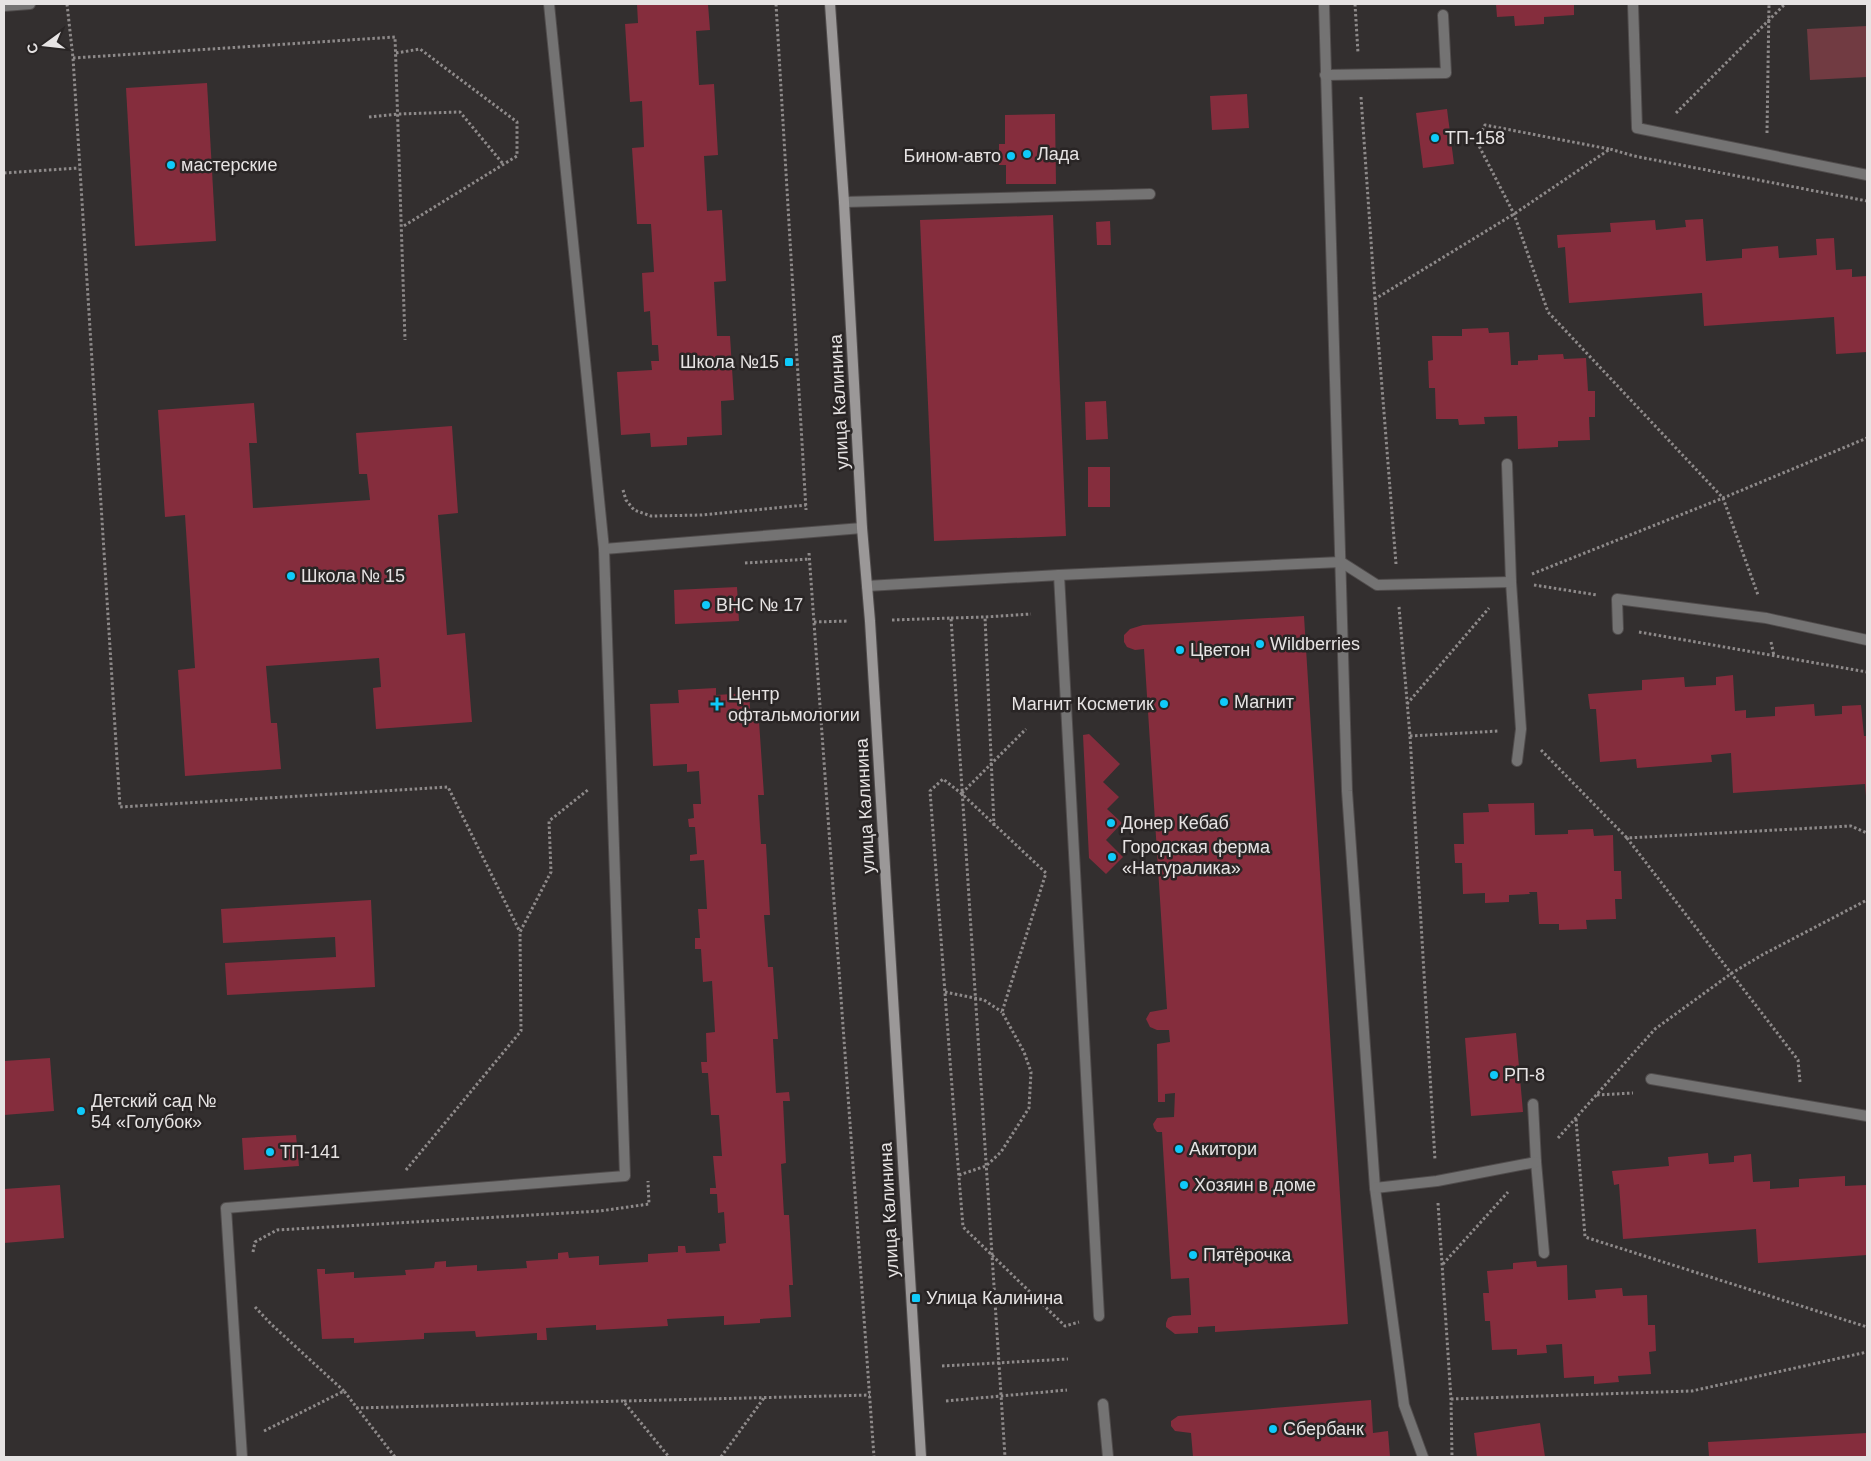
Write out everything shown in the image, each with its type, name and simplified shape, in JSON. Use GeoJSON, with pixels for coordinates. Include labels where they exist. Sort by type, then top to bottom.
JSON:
{"type":"FeatureCollection","features":[{"type":"Feature","properties":{"kind":"street","name":"улица Калинина"},"geometry":{"type":"LineString","coordinates":[[830,4],[844,202],[862,528],[870,621],[921,1457]]}},
{"type":"Feature","properties":{"kind":"lane"},"geometry":{"type":"LineString","coordinates":[[4,6],[30,4]]}},
{"type":"Feature","properties":{"kind":"lane"},"geometry":{"type":"LineString","coordinates":[[242,1457],[226,1208],[625,1176],[604,548],[549,4]]}},
{"type":"Feature","properties":{"kind":"lane"},"geometry":{"type":"LineString","coordinates":[[1324,4],[1347,791],[1375,1188],[1404,1406],[1422,1457]]}},
{"type":"Feature","properties":{"kind":"lane"},"geometry":{"type":"LineString","coordinates":[[1633,4],[1637,128],[1867,175]]}},
{"type":"Feature","properties":{"kind":"lane"},"geometry":{"type":"LineString","coordinates":[[1326,75],[1446,73],[1443,15]]}},
{"type":"Feature","properties":{"kind":"lane"},"geometry":{"type":"LineString","coordinates":[[844,202],[1150,194]]}},
{"type":"Feature","properties":{"kind":"lane"},"geometry":{"type":"LineString","coordinates":[[1507,464],[1511,582],[1521,729],[1517,761]]}},
{"type":"Feature","properties":{"kind":"lane"},"geometry":{"type":"LineString","coordinates":[[604,548],[862,528]]}},
{"type":"Feature","properties":{"kind":"lane"},"geometry":{"type":"LineString","coordinates":[[867,586],[1341,562],[1377,585],[1511,582]]}},
{"type":"Feature","properties":{"kind":"lane"},"geometry":{"type":"LineString","coordinates":[[1059,575],[1099,1316]]}},
{"type":"Feature","properties":{"kind":"lane"},"geometry":{"type":"LineString","coordinates":[[1618,629],[1617,598],[1766,618],[1867,640]]}},
{"type":"Feature","properties":{"kind":"lane"},"geometry":{"type":"LineString","coordinates":[[1651,1079],[1867,1116]]}},
{"type":"Feature","properties":{"kind":"lane"},"geometry":{"type":"LineString","coordinates":[[1533,1104],[1544,1253]]}},
{"type":"Feature","properties":{"kind":"lane"},"geometry":{"type":"LineString","coordinates":[[1375,1188],[1437,1181],[1536,1162]]}},
{"type":"Feature","properties":{"kind":"lane"},"geometry":{"type":"LineString","coordinates":[[1103,1404],[1108,1457]]}},
{"type":"Feature","properties":{"kind":"path"},"geometry":{"type":"LineString","coordinates":[[67,4],[73,58],[120,807],[448,787],[520,932],[521,1032],[396,1182],[396,1194]]}},
{"type":"Feature","properties":{"kind":"path"},"geometry":{"type":"LineString","coordinates":[[776,4],[806,506],[874,1457]]}},
{"type":"Feature","properties":{"kind":"path"},"geometry":{"type":"LineString","coordinates":[[1355,4],[1375,299],[1410,736],[1451,1399],[1452,1457]]}},
{"type":"Feature","properties":{"kind":"path"},"geometry":{"type":"LineString","coordinates":[[1766,182],[1769,4]]}},
{"type":"Feature","properties":{"kind":"path"},"geometry":{"type":"LineString","coordinates":[[1634,156],[1786,4]]}},
{"type":"Feature","properties":{"kind":"path"},"geometry":{"type":"LineString","coordinates":[[73,58],[395,37],[405,340]]}},
{"type":"Feature","properties":{"kind":"path"},"geometry":{"type":"LineString","coordinates":[[396,53],[420,49],[516,122],[517,156],[401,227]]}},
{"type":"Feature","properties":{"kind":"path"},"geometry":{"type":"LineString","coordinates":[[369,118],[398,114],[460,112],[504,165]]}},
{"type":"Feature","properties":{"kind":"path"},"geometry":{"type":"LineString","coordinates":[[1774,656],[1766,618],[1723,498],[1548,312],[1514,214],[1477,142],[1485,124],[1610,149],[1634,156],[1867,201]]}},
{"type":"Feature","properties":{"kind":"path"},"geometry":{"type":"LineString","coordinates":[[1375,299],[1514,214],[1610,149]]}},
{"type":"Feature","properties":{"kind":"path"},"geometry":{"type":"LineString","coordinates":[[4,173],[79,168]]}},
{"type":"Feature","properties":{"kind":"path"},"geometry":{"type":"LineString","coordinates":[[1407,704],[1511,582],[1723,498],[1867,438]]}},
{"type":"Feature","properties":{"kind":"path"},"geometry":{"type":"LineString","coordinates":[[620,484],[626,500],[634,510],[651,516],[701,515],[806,506]]}},
{"type":"Feature","properties":{"kind":"path"},"geometry":{"type":"LineString","coordinates":[[742,563],[810,560]]}},
{"type":"Feature","properties":{"kind":"path"},"geometry":{"type":"LineString","coordinates":[[1511,582],[1617,598]]}},
{"type":"Feature","properties":{"kind":"path"},"geometry":{"type":"LineString","coordinates":[[814,622],[1031,614]]}},
{"type":"Feature","properties":{"kind":"path"},"geometry":{"type":"LineString","coordinates":[[985,617],[994,826]]}},
{"type":"Feature","properties":{"kind":"path"},"geometry":{"type":"LineString","coordinates":[[951,618],[1005,1457]]}},
{"type":"Feature","properties":{"kind":"path"},"geometry":{"type":"LineString","coordinates":[[1618,629],[1867,672]]}},
{"type":"Feature","properties":{"kind":"path"},"geometry":{"type":"LineString","coordinates":[[962,794],[1026,729]]}},
{"type":"Feature","properties":{"kind":"path"},"geometry":{"type":"LineString","coordinates":[[1410,736],[1521,729],[1627,838],[1798,1060],[1801,1104]]}},
{"type":"Feature","properties":{"kind":"path"},"geometry":{"type":"LineString","coordinates":[[520,932],[551,872],[549,822],[612,770]]}},
{"type":"Feature","properties":{"kind":"path"},"geometry":{"type":"LineString","coordinates":[[1002,1012],[1046,873],[962,794],[943,779],[930,791],[963,1227],[1065,1326],[1099,1316]]}},
{"type":"Feature","properties":{"kind":"path"},"geometry":{"type":"LineString","coordinates":[[1627,838],[1851,826],[1867,833]]}},
{"type":"Feature","properties":{"kind":"path"},"geometry":{"type":"LineString","coordinates":[[1536,1162],[1655,1029],[1732,973],[1762,955],[1867,900]]}},
{"type":"Feature","properties":{"kind":"path"},"geometry":{"type":"LineString","coordinates":[[945,992],[984,1000],[1002,1012],[1024,1052],[1030,1072],[1029,1108],[1001,1152],[986,1166],[959,1174]]}},
{"type":"Feature","properties":{"kind":"path"},"geometry":{"type":"LineString","coordinates":[[1576,1119],[1584,1236],[1867,1327]]}},
{"type":"Feature","properties":{"kind":"path"},"geometry":{"type":"LineString","coordinates":[[252,1259],[255,1242],[277,1230],[600,1211],[649,1204],[648,1174]]}},
{"type":"Feature","properties":{"kind":"path"},"geometry":{"type":"LineString","coordinates":[[1442,1264],[1509,1191]]}},
{"type":"Feature","properties":{"kind":"path"},"geometry":{"type":"LineString","coordinates":[[251,1302],[271,1324],[344,1391],[395,1457]]}},
{"type":"Feature","properties":{"kind":"path"},"geometry":{"type":"LineString","coordinates":[[1451,1399],[1692,1391],[1867,1352]]}},
{"type":"Feature","properties":{"kind":"path"},"geometry":{"type":"LineString","coordinates":[[942,1366],[1068,1358]]}},
{"type":"Feature","properties":{"kind":"path"},"geometry":{"type":"LineString","coordinates":[[946,1401],[1067,1390]]}},
{"type":"Feature","properties":{"kind":"path"},"geometry":{"type":"LineString","coordinates":[[264,1439],[264,1430],[344,1391]]}},
{"type":"Feature","properties":{"kind":"path"},"geometry":{"type":"LineString","coordinates":[[356,1408],[870,1395]]}},
{"type":"Feature","properties":{"kind":"path"},"geometry":{"type":"LineString","coordinates":[[721,1457],[764,1398]]}},
{"type":"Feature","properties":{"kind":"path"},"geometry":{"type":"LineString","coordinates":[[623,1401],[669,1457]]}},
{"type":"Feature","properties":{"kind":"shaded area"},"geometry":{"type":"Polygon","coordinates":[[[1867,26],[1867,77],[1810,80],[1807,29],[1867,26]]]}},
{"type":"Feature","properties":{"kind":"building"},"geometry":{"type":"Polygon","coordinates":[[[637,4],[708,4],[710,30],[696,31],[699,85],[714,84],[718,155],[704,156],[707,211],[722,210],[726,281],[714,282],[717,336],[730,336],[734,400],[721,401],[722,435],[687,437],[687,445],[651,447],[650,433],[621,435],[617,372],[652,370],[651,361],[659,361],[658,345],[652,345],[650,311],[644,312],[642,273],[654,272],[651,224],[637,224],[632,148],[644,147],[642,101],[630,102],[625,24],[638,23],[637,4]]]}},
{"type":"Feature","properties":{"kind":"building"},"geometry":{"type":"Polygon","coordinates":[[[1496,4],[1574,4],[1574,15],[1544,17],[1544,24],[1515,26],[1514,16],[1497,17],[1496,4]]]}},
{"type":"Feature","properties":{"kind":"building","name":"мастерские"},"geometry":{"type":"Polygon","coordinates":[[[207,83],[216,241],[135,246],[126,88],[207,83]]]}},
{"type":"Feature","properties":{"kind":"building"},"geometry":{"type":"Polygon","coordinates":[[[1247,94],[1249,128],[1212,130],[1210,96],[1247,94]]]}},
{"type":"Feature","properties":{"kind":"building","name":"ТП-158"},"geometry":{"type":"Polygon","coordinates":[[[1447,109],[1454,164],[1423,168],[1416,113],[1447,109]]]}},
{"type":"Feature","properties":{"kind":"building","name":"Лада"},"geometry":{"type":"Polygon","coordinates":[[[1055,114],[1056,184],[1006,184],[1006,165],[999,165],[999,144],[1005,144],[1005,115],[1055,114]]]}},
{"type":"Feature","properties":{"kind":"building"},"geometry":{"type":"Polygon","coordinates":[[[1053,215],[1066,536],[934,541],[920,220],[1053,215]]]}},
{"type":"Feature","properties":{"kind":"building"},"geometry":{"type":"Polygon","coordinates":[[[1703,219],[1706,261],[1742,258],[1742,249],[1778,246],[1779,258],[1817,255],[1816,239],[1834,238],[1836,270],[1852,269],[1852,277],[1867,276],[1867,352],[1836,354],[1834,317],[1704,326],[1702,293],[1569,303],[1565,247],[1558,248],[1557,235],[1611,232],[1610,223],[1655,220],[1656,230],[1686,227],[1685,220],[1703,219]]]}},
{"type":"Feature","properties":{"kind":"building"},"geometry":{"type":"Polygon","coordinates":[[[1110,221],[1111,245],[1097,245],[1096,222],[1110,221]]]}},
{"type":"Feature","properties":{"kind":"building"},"geometry":{"type":"Polygon","coordinates":[[[1488,328],[1489,333],[1509,332],[1511,365],[1518,365],[1518,361],[1538,360],[1538,355],[1563,354],[1564,359],[1586,358],[1588,391],[1595,391],[1595,417],[1589,417],[1590,440],[1558,441],[1558,447],[1518,449],[1517,416],[1484,417],[1485,424],[1459,425],[1458,419],[1436,419],[1435,388],[1429,388],[1428,361],[1433,360],[1432,336],[1462,336],[1462,329],[1488,328]]]}},
{"type":"Feature","properties":{"kind":"building"},"geometry":{"type":"Polygon","coordinates":[[[1106,401],[1108,439],[1086,440],[1085,402],[1106,401]]]}},
{"type":"Feature","properties":{"kind":"building"},"geometry":{"type":"Polygon","coordinates":[[[254,403],[257,443],[249,443],[253,508],[370,500],[367,474],[359,474],[356,433],[452,426],[458,513],[438,515],[447,635],[465,633],[472,722],[376,729],[373,688],[381,687],[379,658],[266,666],[271,723],[277,723],[281,769],[185,776],[178,670],[195,668],[185,515],[165,517],[158,410],[254,403]]]}},
{"type":"Feature","properties":{"kind":"building"},"geometry":{"type":"Polygon","coordinates":[[[1088,467],[1110,467],[1110,507],[1088,507],[1088,467]]]}},
{"type":"Feature","properties":{"kind":"building","name":"ВНС № 17"},"geometry":{"type":"Polygon","coordinates":[[[737,587],[739,621],[675,624],[674,590],[737,587]]]}},
{"type":"Feature","properties":{"kind":"building"},"geometry":{"type":"Polygon","coordinates":[[[1304,616],[1348,1324],[1215,1332],[1215,1326],[1198,1327],[1198,1333],[1175,1334],[1166,1327],[1168,1318],[1191,1315],[1189,1278],[1171,1279],[1162,1132],[1157,1132],[1153,1124],[1157,1118],[1174,1117],[1175,1093],[1165,1094],[1165,1102],[1158,1102],[1157,1044],[1170,1042],[1169,1030],[1157,1030],[1150,1027],[1146,1019],[1150,1012],[1167,1009],[1144,649],[1135,650],[1127,647],[1124,642],[1124,635],[1130,629],[1143,625],[1304,616]]]}},
{"type":"Feature","properties":{"kind":"building"},"geometry":{"type":"Polygon","coordinates":[[[1733,675],[1735,711],[1746,710],[1746,718],[1775,716],[1775,707],[1814,704],[1815,716],[1842,714],[1842,706],[1861,705],[1864,736],[1867,736],[1867,796],[1865,784],[1733,793],[1731,753],[1711,755],[1712,762],[1637,768],[1636,759],[1600,762],[1596,709],[1590,709],[1588,694],[1642,690],[1642,680],[1684,677],[1685,687],[1716,685],[1716,677],[1733,675]]]}},
{"type":"Feature","properties":{"kind":"building"},"geometry":{"type":"Polygon","coordinates":[[[716,688],[716,695],[749,693],[751,721],[759,721],[764,795],[758,795],[761,844],[766,844],[770,915],[764,915],[768,967],[773,967],[778,1039],[773,1039],[776,1093],[789,1092],[790,1101],[783,1101],[786,1163],[781,1164],[784,1215],[789,1215],[793,1285],[789,1285],[791,1317],[760,1319],[760,1323],[724,1325],[724,1316],[667,1319],[668,1326],[596,1330],[596,1325],[546,1328],[547,1340],[537,1340],[537,1333],[476,1337],[475,1331],[424,1333],[424,1339],[354,1343],[354,1338],[322,1339],[317,1269],[325,1269],[325,1274],[354,1272],[354,1278],[406,1275],[405,1270],[434,1268],[435,1262],[446,1261],[446,1267],[477,1265],[477,1271],[527,1268],[526,1261],[558,1259],[558,1253],[568,1252],[569,1258],[599,1256],[599,1265],[648,1262],[648,1254],[678,1252],[678,1246],[685,1246],[686,1253],[720,1251],[719,1244],[726,1243],[724,1212],[718,1213],[717,1194],[710,1194],[710,1188],[716,1188],[713,1156],[722,1156],[719,1115],[711,1115],[708,1073],[702,1073],[701,1062],[707,1062],[706,1033],[715,1032],[712,981],[703,982],[701,949],[695,949],[695,938],[700,938],[698,909],[707,909],[704,860],[690,861],[690,855],[697,854],[695,827],[689,827],[688,819],[694,818],[693,804],[701,804],[699,771],[687,772],[687,764],[653,766],[650,704],[679,703],[678,690],[716,688]]]}},
{"type":"Feature","properties":{"kind":"building"},"geometry":{"type":"Polygon","coordinates":[[[1089,734],[1120,764],[1103,782],[1119,797],[1107,809],[1122,823],[1106,840],[1123,857],[1106,874],[1089,858],[1083,735],[1089,734]]]}},
{"type":"Feature","properties":{"kind":"building"},"geometry":{"type":"Polygon","coordinates":[[[1534,803],[1535,835],[1568,834],[1568,830],[1593,829],[1594,836],[1613,835],[1614,871],[1621,871],[1622,899],[1615,899],[1616,919],[1586,920],[1587,929],[1559,930],[1559,924],[1539,924],[1537,892],[1509,895],[1509,902],[1485,903],[1485,893],[1463,894],[1462,863],[1455,863],[1454,844],[1464,844],[1463,813],[1489,812],[1488,804],[1534,803]]]}},
{"type":"Feature","properties":{"kind":"building"},"geometry":{"type":"Polygon","coordinates":[[[371,900],[375,987],[227,995],[225,963],[336,957],[335,937],[223,943],[221,909],[371,900]]]}},
{"type":"Feature","properties":{"kind":"building","name":"РП-8"},"geometry":{"type":"Polygon","coordinates":[[[1516,1033],[1523,1112],[1471,1116],[1465,1038],[1516,1033]]]}},
{"type":"Feature","properties":{"kind":"building"},"geometry":{"type":"Polygon","coordinates":[[[50,1058],[54,1111],[4,1115],[4,1061],[50,1058]]]}},
{"type":"Feature","properties":{"kind":"building","name":"ТП-141"},"geometry":{"type":"Polygon","coordinates":[[[296,1135],[299,1166],[244,1170],[242,1138],[296,1135]]]}},
{"type":"Feature","properties":{"kind":"building"},"geometry":{"type":"Polygon","coordinates":[[[1708,1153],[1709,1164],[1734,1162],[1734,1156],[1751,1154],[1753,1182],[1770,1181],[1770,1189],[1799,1187],[1799,1179],[1845,1176],[1845,1186],[1867,1185],[1867,1255],[1758,1263],[1756,1229],[1623,1239],[1619,1184],[1614,1185],[1612,1171],[1669,1166],[1668,1157],[1708,1153]]]}},
{"type":"Feature","properties":{"kind":"building"},"geometry":{"type":"Polygon","coordinates":[[[60,1185],[64,1238],[4,1243],[4,1189],[60,1185]]]}},
{"type":"Feature","properties":{"kind":"building"},"geometry":{"type":"Polygon","coordinates":[[[1536,1261],[1537,1267],[1567,1265],[1568,1300],[1596,1298],[1595,1290],[1622,1288],[1623,1296],[1647,1295],[1648,1325],[1655,1325],[1656,1351],[1649,1352],[1651,1374],[1618,1376],[1619,1382],[1594,1384],[1594,1376],[1564,1378],[1562,1344],[1546,1345],[1547,1353],[1517,1355],[1517,1349],[1492,1350],[1490,1321],[1485,1321],[1483,1293],[1489,1293],[1487,1271],[1513,1269],[1513,1263],[1536,1261]]]}},
{"type":"Feature","properties":{"kind":"building","name":"Сбербанк"},"geometry":{"type":"Polygon","coordinates":[[[1371,1400],[1373,1433],[1388,1431],[1390,1457],[1193,1457],[1191,1433],[1175,1431],[1171,1426],[1171,1421],[1178,1416],[1371,1400]]]}},
{"type":"Feature","properties":{"kind":"building"},"geometry":{"type":"Polygon","coordinates":[[[1540,1423],[1545,1457],[1477,1457],[1474,1433],[1540,1423]]]}},
{"type":"Feature","properties":{"kind":"building"},"geometry":{"type":"Polygon","coordinates":[[[1867,1433],[1867,1457],[1709,1457],[1708,1442],[1867,1433]]]}},
{"type":"Feature","properties":{"kind":"place","name":"ТП-158"},"geometry":{"type":"Point","coordinates":[1435,138]}},
{"type":"Feature","properties":{"kind":"place","name":"Лада"},"geometry":{"type":"Point","coordinates":[1027,154]}},
{"type":"Feature","properties":{"kind":"place","name":"Бином-авто"},"geometry":{"type":"Point","coordinates":[1011,156]}},
{"type":"Feature","properties":{"kind":"place","name":"мастерские"},"geometry":{"type":"Point","coordinates":[171,165]}},
{"type":"Feature","properties":{"kind":"place","name":"Школа №15"},"geometry":{"type":"Point","coordinates":[789,362]}},
{"type":"Feature","properties":{"kind":"place","name":"Школа № 15"},"geometry":{"type":"Point","coordinates":[291,576]}},
{"type":"Feature","properties":{"kind":"place","name":"ВНС № 17"},"geometry":{"type":"Point","coordinates":[706,605]}},
{"type":"Feature","properties":{"kind":"place","name":"Wildberries"},"geometry":{"type":"Point","coordinates":[1260,644]}},
{"type":"Feature","properties":{"kind":"place","name":"Цветон"},"geometry":{"type":"Point","coordinates":[1180,650]}},
{"type":"Feature","properties":{"kind":"place","name":"Магнит"},"geometry":{"type":"Point","coordinates":[1224,702]}},
{"type":"Feature","properties":{"kind":"place","name":"Центр офтальмологии"},"geometry":{"type":"Point","coordinates":[717,704]}},
{"type":"Feature","properties":{"kind":"place","name":"Магнит Косметик"},"geometry":{"type":"Point","coordinates":[1164,704]}},
{"type":"Feature","properties":{"kind":"place","name":"Донер Кебаб"},"geometry":{"type":"Point","coordinates":[1111,823]}},
{"type":"Feature","properties":{"kind":"place","name":"Городская ферма «Натуралика»"},"geometry":{"type":"Point","coordinates":[1112,857]}},
{"type":"Feature","properties":{"kind":"place","name":"РП-8"},"geometry":{"type":"Point","coordinates":[1494,1075]}},
{"type":"Feature","properties":{"kind":"place","name":"Детский сад № 54 «Голубок»"},"geometry":{"type":"Point","coordinates":[81,1111]}},
{"type":"Feature","properties":{"kind":"place","name":"Акитори"},"geometry":{"type":"Point","coordinates":[1179,1149]}},
{"type":"Feature","properties":{"kind":"place","name":"ТП-141"},"geometry":{"type":"Point","coordinates":[270,1152]}},
{"type":"Feature","properties":{"kind":"place","name":"Хозяин в доме"},"geometry":{"type":"Point","coordinates":[1184,1185]}},
{"type":"Feature","properties":{"kind":"place","name":"Пятёрочка"},"geometry":{"type":"Point","coordinates":[1193,1255]}},
{"type":"Feature","properties":{"kind":"place","name":"Улица Калинина"},"geometry":{"type":"Point","coordinates":[916,1298]}},
{"type":"Feature","properties":{"kind":"place","name":"Сбербанк"},"geometry":{"type":"Point","coordinates":[1273,1429]}}]}
